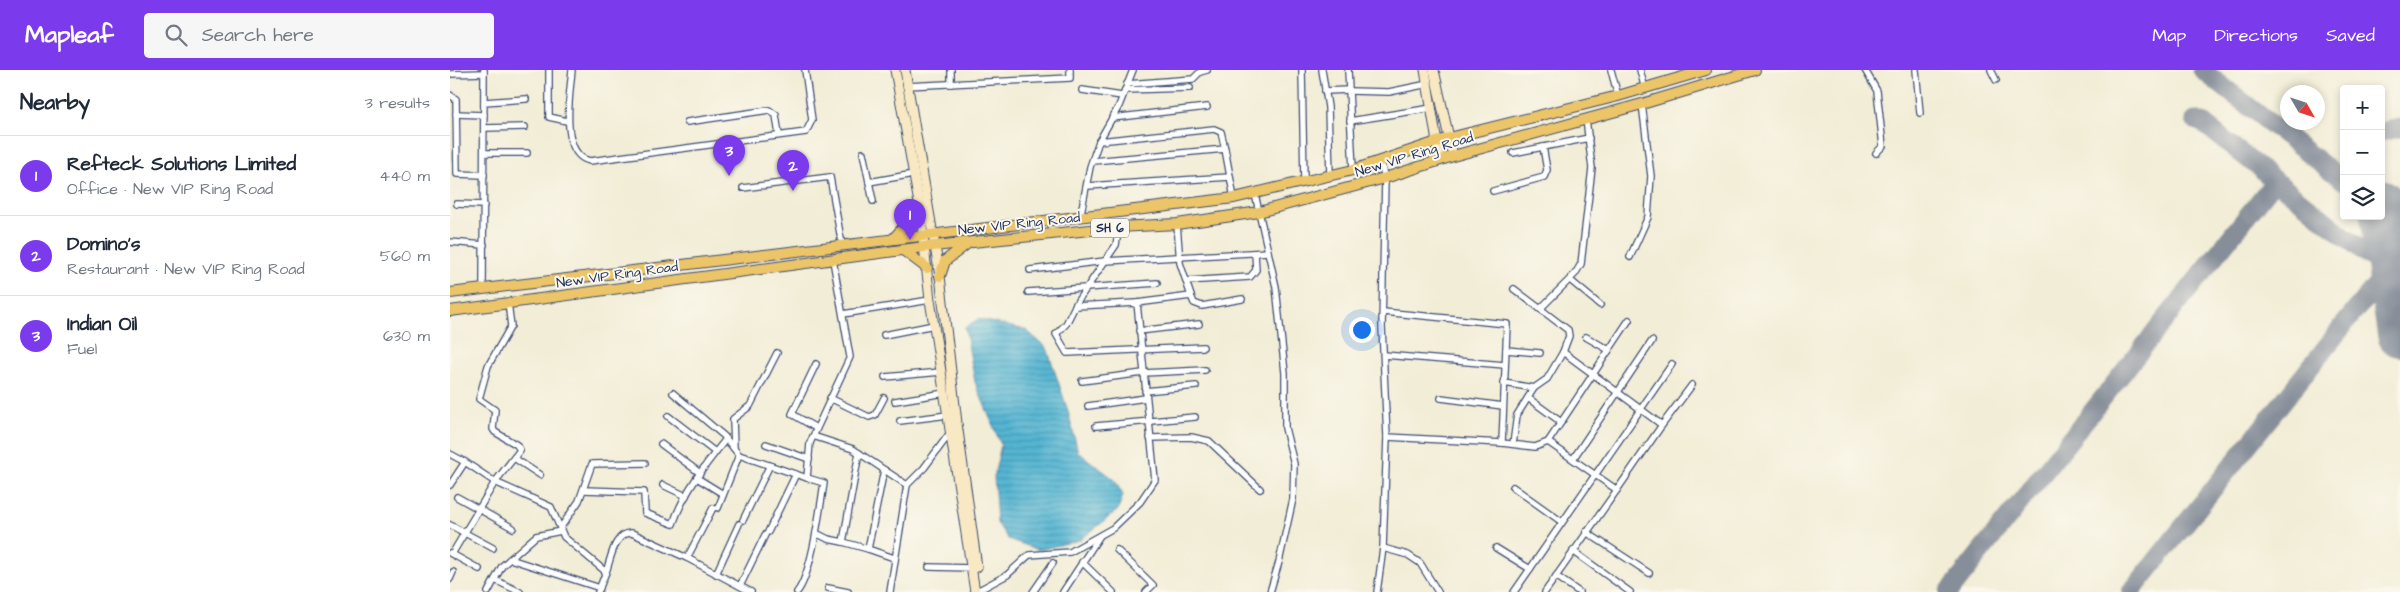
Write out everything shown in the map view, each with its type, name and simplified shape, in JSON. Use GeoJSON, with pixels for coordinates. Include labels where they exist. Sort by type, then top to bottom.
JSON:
{"type":"FeatureCollection","features":[{"type":"Feature","properties":{"kind":"main road","name":"New VIP Ring Road"},"geometry":{"type":"LineString","coordinates":[[450,293],[1234,198],[1353,170],[1443,140],[1645,89],[1706,70]]}},
{"type":"Feature","properties":{"kind":"main road","name":"New VIP Ring Road"},"geometry":{"type":"LineString","coordinates":[[450,311],[930,246],[1119,227],[1177,224],[1259,212],[1385,178],[1453,156],[1642,104],[1755,70]]}},
{"type":"Feature","properties":{"kind":"main road"},"geometry":{"type":"LineString","coordinates":[[893,239],[920,210]]}},
{"type":"Feature","properties":{"kind":"main road"},"geometry":{"type":"LineString","coordinates":[[940,276],[945,261],[969,242]]}},
{"type":"Feature","properties":{"kind":"main road"},"geometry":{"type":"LineString","coordinates":[[903,250],[927,268]]}},
{"type":"Feature","properties":{"kind":"main road"},"geometry":{"type":"LineString","coordinates":[[793,251],[795,265]]}},
{"type":"Feature","properties":{"kind":"main road"},"geometry":{"type":"LineString","coordinates":[[694,263],[696,277]]}},
{"type":"Feature","properties":{"kind":"street"},"geometry":{"type":"LineString","coordinates":[[549,70],[549,117],[567,121]]}},
{"type":"Feature","properties":{"kind":"street"},"geometry":{"type":"LineString","coordinates":[[572,70],[567,121],[576,152],[584,160],[590,161],[806,132],[810,128],[812,120],[805,70]]}},
{"type":"Feature","properties":{"kind":"street"},"geometry":{"type":"LineString","coordinates":[[895,70],[920,210],[928,235]]}},
{"type":"Feature","properties":{"kind":"street"},"geometry":{"type":"LineString","coordinates":[[905,70],[909,86],[928,235],[940,276],[978,591]]}},
{"type":"Feature","properties":{"kind":"street"},"geometry":{"type":"LineString","coordinates":[[951,70],[951,84]]}},
{"type":"Feature","properties":{"kind":"street"},"geometry":{"type":"LineString","coordinates":[[899,87],[1070,78],[1070,70]]}},
{"type":"Feature","properties":{"kind":"street"},"geometry":{"type":"LineString","coordinates":[[1080,218],[1092,161],[1099,141],[1112,118],[1132,70]]}},
{"type":"Feature","properties":{"kind":"street"},"geometry":{"type":"LineString","coordinates":[[1125,90],[1193,79],[1200,72],[1207,70]]}},
{"type":"Feature","properties":{"kind":"street"},"geometry":{"type":"LineString","coordinates":[[1302,70],[1304,182]]}},
{"type":"Feature","properties":{"kind":"street"},"geometry":{"type":"LineString","coordinates":[[1322,70],[1330,174]]}},
{"type":"Feature","properties":{"kind":"street"},"geometry":{"type":"LineString","coordinates":[[1348,70],[1353,170]]}},
{"type":"Feature","properties":{"kind":"street"},"geometry":{"type":"LineString","coordinates":[[1425,70],[1432,108],[1443,140],[1453,156]]}},
{"type":"Feature","properties":{"kind":"street"},"geometry":{"type":"LineString","coordinates":[[1434,70],[1443,140],[1440,160]]}},
{"type":"Feature","properties":{"kind":"street"},"geometry":{"type":"LineString","coordinates":[[1611,70],[1618,96]]}},
{"type":"Feature","properties":{"kind":"street"},"geometry":{"type":"LineString","coordinates":[[1640,70],[1645,89]]}},
{"type":"Feature","properties":{"kind":"street"},"geometry":{"type":"LineString","coordinates":[[1865,70],[1877,91],[1883,146],[1876,153]]}},
{"type":"Feature","properties":{"kind":"street"},"geometry":{"type":"LineString","coordinates":[[1916,70],[1920,113]]}},
{"type":"Feature","properties":{"kind":"street"},"geometry":{"type":"LineString","coordinates":[[1992,70],[1996,80]]}},
{"type":"Feature","properties":{"kind":"street"},"geometry":{"type":"LineString","coordinates":[[450,74],[484,72],[483,289]]}},
{"type":"Feature","properties":{"kind":"street"},"geometry":{"type":"LineString","coordinates":[[1325,91],[1389,92],[1428,84]]}},
{"type":"Feature","properties":{"kind":"street"},"geometry":{"type":"LineString","coordinates":[[1082,90],[1190,88]]}},
{"type":"Feature","properties":{"kind":"street"},"geometry":{"type":"LineString","coordinates":[[450,95],[456,99],[457,174],[484,175]]}},
{"type":"Feature","properties":{"kind":"street"},"geometry":{"type":"LineString","coordinates":[[484,102],[526,99]]}},
{"type":"Feature","properties":{"kind":"street"},"geometry":{"type":"LineString","coordinates":[[1630,257],[1648,217],[1651,184],[1642,104]]}},
{"type":"Feature","properties":{"kind":"street"},"geometry":{"type":"LineString","coordinates":[[1112,118],[1207,107]]}},
{"type":"Feature","properties":{"kind":"street"},"geometry":{"type":"LineString","coordinates":[[1350,121],[1432,108]]}},
{"type":"Feature","properties":{"kind":"street"},"geometry":{"type":"LineString","coordinates":[[688,122],[769,110],[776,115],[779,136]]}},
{"type":"Feature","properties":{"kind":"street"},"geometry":{"type":"LineString","coordinates":[[456,114],[484,115]]}},
{"type":"Feature","properties":{"kind":"street"},"geometry":{"type":"LineString","coordinates":[[1540,309],[1580,270],[1582,264],[1591,177],[1586,119]]}},
{"type":"Feature","properties":{"kind":"street"},"geometry":{"type":"LineString","coordinates":[[484,128],[526,127]]}},
{"type":"Feature","properties":{"kind":"street"},"geometry":{"type":"LineString","coordinates":[[1099,141],[1214,129],[1221,132],[1234,198]]}},
{"type":"Feature","properties":{"kind":"street"},"geometry":{"type":"LineString","coordinates":[[1513,153],[1589,138]]}},
{"type":"Feature","properties":{"kind":"street"},"geometry":{"type":"LineString","coordinates":[[1493,191],[1544,177],[1547,170],[1543,147]]}},
{"type":"Feature","properties":{"kind":"street"},"geometry":{"type":"LineString","coordinates":[[1092,161],[1224,149]]}},
{"type":"Feature","properties":{"kind":"street"},"geometry":{"type":"LineString","coordinates":[[484,154],[527,153]]}},
{"type":"Feature","properties":{"kind":"street"},"geometry":{"type":"LineString","coordinates":[[864,153],[872,201]]}},
{"type":"Feature","properties":{"kind":"street"},"geometry":{"type":"LineString","coordinates":[[1377,592],[1383,548],[1387,437],[1383,312],[1385,178],[1380,161]]}},
{"type":"Feature","properties":{"kind":"street"},"geometry":{"type":"LineString","coordinates":[[869,182],[914,174]]}},
{"type":"Feature","properties":{"kind":"street"},"geometry":{"type":"LineString","coordinates":[[743,188],[830,177],[842,245]]}},
{"type":"Feature","properties":{"kind":"street"},"geometry":{"type":"LineString","coordinates":[[1086,186],[1230,177]]}},
{"type":"Feature","properties":{"kind":"street"},"geometry":{"type":"LineString","coordinates":[[1255,194],[1276,287],[1285,373],[1285,428],[1294,464],[1292,499],[1279,562],[1270,592]]}},
{"type":"Feature","properties":{"kind":"street"},"geometry":{"type":"LineString","coordinates":[[457,204],[484,205]]}},
{"type":"Feature","properties":{"kind":"street"},"geometry":{"type":"LineString","coordinates":[[1177,224],[1180,256],[1194,303],[1202,306],[1242,299]]}},
{"type":"Feature","properties":{"kind":"street"},"geometry":{"type":"LineString","coordinates":[[1119,227],[1116,245],[1075,306],[1066,324],[1056,334],[1067,353],[1203,347]]}},
{"type":"Feature","properties":{"kind":"street"},"geometry":{"type":"LineString","coordinates":[[450,242],[484,246]]}},
{"type":"Feature","properties":{"kind":"street"},"geometry":{"type":"LineString","coordinates":[[930,246],[927,268],[930,300],[972,568],[978,591]]}},
{"type":"Feature","properties":{"kind":"street"},"geometry":{"type":"LineString","coordinates":[[1030,270],[1105,261],[1268,252]]}},
{"type":"Feature","properties":{"kind":"street"},"geometry":{"type":"LineString","coordinates":[[1186,281],[1250,277],[1256,270],[1255,253]]}},
{"type":"Feature","properties":{"kind":"street"},"geometry":{"type":"LineString","coordinates":[[807,478],[813,436],[850,357],[833,260]]}},
{"type":"Feature","properties":{"kind":"street"},"geometry":{"type":"LineString","coordinates":[[1570,280],[1600,305]]}},
{"type":"Feature","properties":{"kind":"street"},"geometry":{"type":"LineString","coordinates":[[1028,292],[1157,283]]}},
{"type":"Feature","properties":{"kind":"street"},"geometry":{"type":"LineString","coordinates":[[1513,444],[1517,415],[1534,388],[1547,380],[1563,352],[1570,332],[1514,289]]}},
{"type":"Feature","properties":{"kind":"street"},"geometry":{"type":"LineString","coordinates":[[1075,306],[1137,303],[1191,296]]}},
{"type":"Feature","properties":{"kind":"street"},"geometry":{"type":"LineString","coordinates":[[843,314],[930,300]]}},
{"type":"Feature","properties":{"kind":"street"},"geometry":{"type":"LineString","coordinates":[[479,570],[451,554],[519,448],[493,430],[495,410],[480,399],[488,366],[511,326],[508,303]]}},
{"type":"Feature","properties":{"kind":"street"},"geometry":{"type":"LineString","coordinates":[[978,591],[1007,575],[1029,555],[1070,552],[1113,528],[1140,502],[1155,480],[1137,303]]}},
{"type":"Feature","properties":{"kind":"street"},"geometry":{"type":"LineString","coordinates":[[1383,312],[1507,324],[1502,443]]}},
{"type":"Feature","properties":{"kind":"street"},"geometry":{"type":"LineString","coordinates":[[1387,437],[1502,443],[1535,447],[1548,442],[1629,320]]}},
{"type":"Feature","properties":{"kind":"street"},"geometry":{"type":"LineString","coordinates":[[1139,331],[1199,324]]}},
{"type":"Feature","properties":{"kind":"street"},"geometry":{"type":"LineString","coordinates":[[884,335],[934,325]]}},
{"type":"Feature","properties":{"kind":"street"},"geometry":{"type":"LineString","coordinates":[[1586,338],[1609,350]]}},
{"type":"Feature","properties":{"kind":"street"},"geometry":{"type":"LineString","coordinates":[[1573,459],[1652,341]]}},
{"type":"Feature","properties":{"kind":"street"},"geometry":{"type":"LineString","coordinates":[[1506,350],[1540,353]]}},
{"type":"Feature","properties":{"kind":"street"},"geometry":{"type":"LineString","coordinates":[[1563,352],[1662,425]]}},
{"type":"Feature","properties":{"kind":"street"},"geometry":{"type":"LineString","coordinates":[[734,449],[733,420],[750,406],[777,353]]}},
{"type":"Feature","properties":{"kind":"street"},"geometry":{"type":"LineString","coordinates":[[1384,355],[1505,365]]}},
{"type":"Feature","properties":{"kind":"street"},"geometry":{"type":"LineString","coordinates":[[816,364],[792,414],[816,428]]}},
{"type":"Feature","properties":{"kind":"street"},"geometry":{"type":"LineString","coordinates":[[1514,592],[1672,364]]}},
{"type":"Feature","properties":{"kind":"street"},"geometry":{"type":"LineString","coordinates":[[1082,381],[1143,373],[1205,370]]}},
{"type":"Feature","properties":{"kind":"street"},"geometry":{"type":"LineString","coordinates":[[885,377],[941,372]]}},
{"type":"Feature","properties":{"kind":"street"},"geometry":{"type":"LineString","coordinates":[[1504,383],[1534,388]]}},
{"type":"Feature","properties":{"kind":"street"},"geometry":{"type":"LineString","coordinates":[[1545,592],[1692,385]]}},
{"type":"Feature","properties":{"kind":"street"},"geometry":{"type":"LineString","coordinates":[[1145,391],[1196,386]]}},
{"type":"Feature","properties":{"kind":"street"},"geometry":{"type":"LineString","coordinates":[[673,393],[726,439],[739,455],[824,483],[816,533],[804,580],[798,592]]}},
{"type":"Feature","properties":{"kind":"street"},"geometry":{"type":"LineString","coordinates":[[895,401],[945,393]]}},
{"type":"Feature","properties":{"kind":"street"},"geometry":{"type":"LineString","coordinates":[[830,398],[869,418],[875,415],[884,398]]}},
{"type":"Feature","properties":{"kind":"street"},"geometry":{"type":"LineString","coordinates":[[1088,406],[1146,398]]}},
{"type":"Feature","properties":{"kind":"street"},"geometry":{"type":"LineString","coordinates":[[1441,398],[1503,406]]}},
{"type":"Feature","properties":{"kind":"street"},"geometry":{"type":"LineString","coordinates":[[1528,398],[1561,422]]}},
{"type":"Feature","properties":{"kind":"street"},"geometry":{"type":"LineString","coordinates":[[900,420],[948,415]]}},
{"type":"Feature","properties":{"kind":"street"},"geometry":{"type":"LineString","coordinates":[[668,416],[715,452]]}},
{"type":"Feature","properties":{"kind":"street"},"geometry":{"type":"LineString","coordinates":[[1096,426],[1195,417]]}},
{"type":"Feature","properties":{"kind":"street"},"geometry":{"type":"LineString","coordinates":[[890,592],[907,484],[924,468],[957,423]]}},
{"type":"Feature","properties":{"kind":"street"},"geometry":{"type":"LineString","coordinates":[[813,436],[859,453],[907,484]]}},
{"type":"Feature","properties":{"kind":"street"},"geometry":{"type":"LineString","coordinates":[[1150,438],[1191,437],[1209,441],[1260,489]]}},
{"type":"Feature","properties":{"kind":"street"},"geometry":{"type":"LineString","coordinates":[[584,490],[644,492],[645,513],[672,524],[698,475],[726,439]]}},
{"type":"Feature","properties":{"kind":"street"},"geometry":{"type":"LineString","coordinates":[[1548,442],[1617,490]]}},
{"type":"Feature","properties":{"kind":"street"},"geometry":{"type":"LineString","coordinates":[[660,444],[723,494]]}},
{"type":"Feature","properties":{"kind":"street"},"geometry":{"type":"LineString","coordinates":[[766,444],[809,458]]}},
{"type":"Feature","properties":{"kind":"street"},"geometry":{"type":"LineString","coordinates":[[843,542],[859,453]]}},
{"type":"Feature","properties":{"kind":"street"},"geometry":{"type":"LineString","coordinates":[[450,454],[496,482],[551,508],[564,537],[606,572]]}},
{"type":"Feature","properties":{"kind":"street"},"geometry":{"type":"LineString","coordinates":[[687,558],[723,494],[739,455]]}},
{"type":"Feature","properties":{"kind":"street"},"geometry":{"type":"LineString","coordinates":[[514,458],[540,475]]}},
{"type":"Feature","properties":{"kind":"street"},"geometry":{"type":"LineString","coordinates":[[450,485],[465,462]]}},
{"type":"Feature","properties":{"kind":"street"},"geometry":{"type":"LineString","coordinates":[[488,592],[502,566],[536,536],[561,529],[584,490],[590,469],[594,463],[645,463]]}},
{"type":"Feature","properties":{"kind":"street"},"geometry":{"type":"LineString","coordinates":[[716,574],[770,465]]}},
{"type":"Feature","properties":{"kind":"street"},"geometry":{"type":"LineString","coordinates":[[868,549],[884,470]]}},
{"type":"Feature","properties":{"kind":"street"},"geometry":{"type":"LineString","coordinates":[[740,586],[796,474]]}},
{"type":"Feature","properties":{"kind":"street"},"geometry":{"type":"LineString","coordinates":[[663,485],[686,496]]}},
{"type":"Feature","properties":{"kind":"street"},"geometry":{"type":"LineString","coordinates":[[1512,486],[1562,522]]}},
{"type":"Feature","properties":{"kind":"street"},"geometry":{"type":"LineString","coordinates":[[457,496],[513,528]]}},
{"type":"Feature","properties":{"kind":"street"},"geometry":{"type":"LineString","coordinates":[[450,525],[493,548]]}},
{"type":"Feature","properties":{"kind":"street"},"geometry":{"type":"LineString","coordinates":[[1586,532],[1649,573]]}},
{"type":"Feature","properties":{"kind":"street"},"geometry":{"type":"LineString","coordinates":[[510,559],[599,590],[618,539],[628,533],[687,558],[751,592]]}},
{"type":"Feature","properties":{"kind":"street"},"geometry":{"type":"LineString","coordinates":[[816,533],[828,539],[894,558]]}},
{"type":"Feature","properties":{"kind":"street"},"geometry":{"type":"LineString","coordinates":[[1063,592],[1100,535]]}},
{"type":"Feature","properties":{"kind":"street"},"geometry":{"type":"LineString","coordinates":[[813,543],[828,539]]}},
{"type":"Feature","properties":{"kind":"street"},"geometry":{"type":"LineString","coordinates":[[1383,548],[1408,555],[1420,563],[1438,592]]}},
{"type":"Feature","properties":{"kind":"street"},"geometry":{"type":"LineString","coordinates":[[1496,548],[1530,569]]}},
{"type":"Feature","properties":{"kind":"street"},"geometry":{"type":"LineString","coordinates":[[1117,550],[1153,585],[1146,592]]}},
{"type":"Feature","properties":{"kind":"street"},"geometry":{"type":"LineString","coordinates":[[1573,551],[1630,592]]}},
{"type":"Feature","properties":{"kind":"street"},"geometry":{"type":"LineString","coordinates":[[1082,562],[1113,592]]}},
{"type":"Feature","properties":{"kind":"street"},"geometry":{"type":"LineString","coordinates":[[1033,592],[1053,563]]}},
{"type":"Feature","properties":{"kind":"street"},"geometry":{"type":"LineString","coordinates":[[929,567],[972,568]]}},
{"type":"Feature","properties":{"kind":"street"},"geometry":{"type":"LineString","coordinates":[[450,579],[453,572]]}},
{"type":"Feature","properties":{"kind":"street"},"geometry":{"type":"LineString","coordinates":[[1556,576],[1577,591]]}},
{"type":"Feature","properties":{"kind":"street"},"geometry":{"type":"LineString","coordinates":[[494,580],[520,592]]}},
{"type":"Feature","properties":{"kind":"street"},"geometry":{"type":"LineString","coordinates":[[828,588],[848,592]]}},
{"type":"Feature","properties":{"kind":"water"},"geometry":{"type":"Polygon","coordinates":[[[978,319],[1026,330],[1047,348],[1068,411],[1078,452],[1114,479],[1123,495],[1118,510],[1080,540],[1039,550],[1008,539],[997,523],[994,476],[1001,445],[975,382],[965,328],[978,319]]]}},
{"type":"Feature","properties":{"kind":"taxiway"},"geometry":{"type":"LineString","coordinates":[[2202,70],[2340,178]]}},
{"type":"Feature","properties":{"kind":"taxiway"},"geometry":{"type":"LineString","coordinates":[[2195,120],[2203,123],[2377,262],[2391,280]]}},
{"type":"Feature","properties":{"kind":"taxiway"},"geometry":{"type":"LineString","coordinates":[[2385,131],[2400,128]]}},
{"type":"Feature","properties":{"kind":"taxiway"},"geometry":{"type":"LineString","coordinates":[[1949,592],[2275,181]]}},
{"type":"Feature","properties":{"kind":"taxiway"},"geometry":{"type":"LineString","coordinates":[[2388,250],[2391,235],[2400,225]]}},
{"type":"Feature","properties":{"kind":"taxiway"},"geometry":{"type":"LineString","coordinates":[[2131,592],[2386,272],[2390,261]]}},
{"type":"Feature","properties":{"kind":"taxiway"},"geometry":{"type":"LineString","coordinates":[[2363,300],[2378,296],[2382,297],[2389,301],[2396,309]]}},
{"type":"Feature","properties":{"kind":"runway"},"geometry":{"type":"LineString","coordinates":[[2384,220],[2400,334]]}},
{"type":"Feature","properties":{"kind":"place","name":"Indian Oil"},"geometry":{"type":"Point","coordinates":[729,176]}},
{"type":"Feature","properties":{"kind":"place","name":"Domino's"},"geometry":{"type":"Point","coordinates":[793,191]}},
{"type":"Feature","properties":{"kind":"place","name":"Refteck Solutions Limited"},"geometry":{"type":"Point","coordinates":[910,240]}}]}
